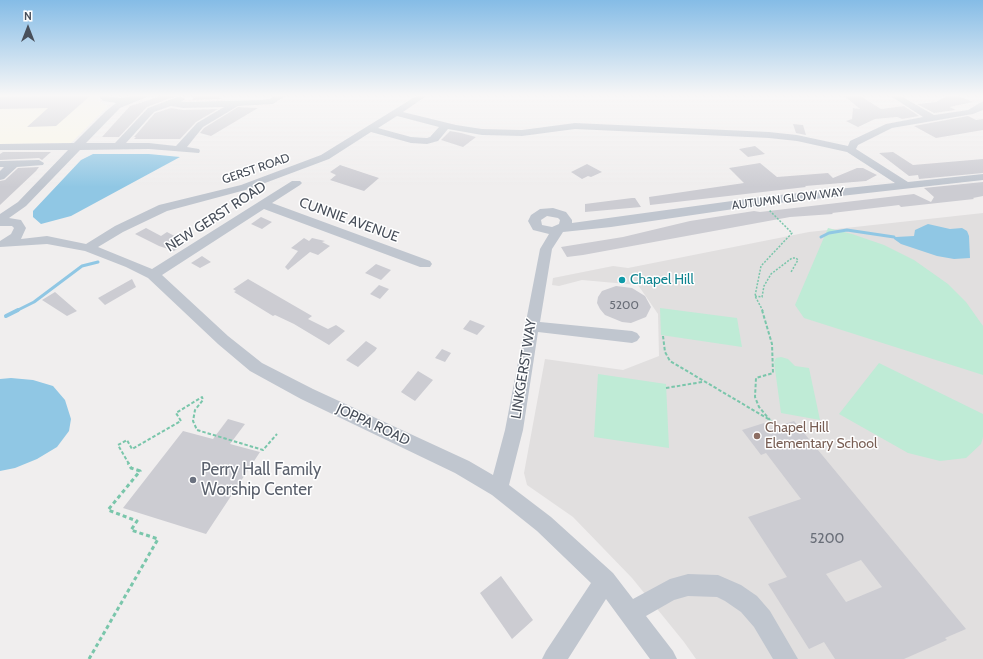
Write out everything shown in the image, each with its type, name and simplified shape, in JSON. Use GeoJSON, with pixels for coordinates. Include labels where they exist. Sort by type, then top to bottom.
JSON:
{"type":"FeatureCollection","features":[{"type":"Feature","properties":{"kind":"street"},"geometry":{"type":"LineString","coordinates":[[0,220],[22,204],[96,126]]}},
{"type":"Feature","properties":{"kind":"street"},"geometry":{"type":"LineString","coordinates":[[118,146],[136,126]]}},
{"type":"Feature","properties":{"kind":"street"},"geometry":{"type":"LineString","coordinates":[[179,149],[188,141],[199,126]]}},
{"type":"Feature","properties":{"kind":"street","name":"GERST ROAD"},"geometry":{"type":"LineString","coordinates":[[88,248],[119,229],[163,208],[216,196],[308,165],[325,157],[375,126]]}},
{"type":"Feature","properties":{"kind":"street"},"geometry":{"type":"LineString","coordinates":[[370,129],[411,140],[427,141],[434,139],[445,126],[500,133],[531,132],[560,126],[575,126],[769,135],[803,139],[851,150],[904,185]]}},
{"type":"Feature","properties":{"kind":"street"},"geometry":{"type":"LineString","coordinates":[[851,150],[854,143],[882,128],[895,126]]}},
{"type":"Feature","properties":{"kind":"street"},"geometry":{"type":"LineString","coordinates":[[0,147],[118,146],[195,151]]}},
{"type":"Feature","properties":{"kind":"street"},"geometry":{"type":"LineString","coordinates":[[0,164],[39,163]]}},
{"type":"Feature","properties":{"kind":"street"},"geometry":{"type":"LineString","coordinates":[[0,177],[14,164]]}},
{"type":"Feature","properties":{"kind":"street","name":"AUTUMN GLOW WAY"},"geometry":{"type":"LineString","coordinates":[[562,225],[611,223],[754,202],[983,177]]}},
{"type":"Feature","properties":{"kind":"street","name":"NEW GERST ROAD"},"geometry":{"type":"LineString","coordinates":[[152,276],[296,182]]}},
{"type":"Feature","properties":{"kind":"street"},"geometry":{"type":"LineString","coordinates":[[19,226],[22,204]]}},
{"type":"Feature","properties":{"kind":"street","name":"CUNNIE AVENUE"},"geometry":{"type":"LineString","coordinates":[[263,204],[425,264]]}},
{"type":"Feature","properties":{"kind":"street","name":"LINKGERST WAY"},"geometry":{"type":"LineString","coordinates":[[499,489],[514,430],[531,326],[546,250],[562,225],[553,212],[540,214],[534,221],[541,229],[546,250]]}},
{"type":"Feature","properties":{"kind":"street","name":"JOPPA ROAD"},"geometry":{"type":"LineString","coordinates":[[0,220],[19,226],[48,240]]}},
{"type":"Feature","properties":{"kind":"street"},"geometry":{"type":"LineString","coordinates":[[541,229],[562,225]]}},
{"type":"Feature","properties":{"kind":"street","name":"JOPPA ROAD"},"geometry":{"type":"LineString","coordinates":[[2,245],[16,236],[19,226]]}},
{"type":"Feature","properties":{"kind":"street","name":"JOPPA ROAD"},"geometry":{"type":"LineString","coordinates":[[2,245],[48,240],[88,248],[120,259],[152,276],[176,295],[227,345],[256,367],[308,394],[462,467],[499,489],[544,524],[605,581],[665,659]]}},
{"type":"Feature","properties":{"kind":"street"},"geometry":{"type":"LineString","coordinates":[[531,326],[632,337]]}},
{"type":"Feature","properties":{"kind":"street"},"geometry":{"type":"LineString","coordinates":[[554,659],[605,581]]}},
{"type":"Feature","properties":{"kind":"street"},"geometry":{"type":"LineString","coordinates":[[631,613],[670,590],[688,585],[718,586],[733,593],[749,604],[762,619],[786,659]]}},
{"type":"Feature","properties":{"kind":"path"},"geometry":{"type":"LineString","coordinates":[[765,206],[792,233],[761,266],[755,296],[764,314],[772,344],[774,373],[756,378],[755,397],[759,407],[777,426]]}},
{"type":"Feature","properties":{"kind":"path"},"geometry":{"type":"LineString","coordinates":[[755,296],[762,297],[764,286],[771,274],[792,258],[796,258],[798,260],[790,272]]}},
{"type":"Feature","properties":{"kind":"path"},"geometry":{"type":"LineString","coordinates":[[663,336],[665,352],[670,361],[770,420]]}},
{"type":"Feature","properties":{"kind":"path"},"geometry":{"type":"LineString","coordinates":[[666,388],[703,381]]}},
{"type":"Feature","properties":{"kind":"path"},"geometry":{"type":"LineString","coordinates":[[89,659],[158,539],[131,530],[137,522],[108,510],[140,471],[131,468],[118,445],[127,440],[132,449],[181,421],[176,413],[202,397],[203,400],[195,410],[192,421],[197,430],[263,450],[277,434]]}},
{"type":"Feature","properties":{"kind":"shaded area"},"geometry":{"type":"Polygon","coordinates":[[[0,126],[88,126],[71,143],[0,144],[0,126]]]}},
{"type":"Feature","properties":{"kind":"shaded area","name":"Chapel Hill Elementary School"},"geometry":{"type":"Polygon","coordinates":[[[983,213],[983,659],[696,659],[632,578],[573,517],[527,485],[524,473],[545,359],[623,370],[659,356],[658,314],[638,285],[582,280],[559,286],[552,285],[553,278],[613,266],[628,268],[809,232],[983,213]]]}},
{"type":"Feature","properties":{"kind":"green space"},"geometry":{"type":"Polygon","coordinates":[[[828,228],[852,234],[884,245],[914,260],[948,284],[966,302],[983,326],[983,375],[804,318],[795,305],[828,228]]]}},
{"type":"Feature","properties":{"kind":"green space"},"geometry":{"type":"Polygon","coordinates":[[[660,308],[737,318],[742,347],[661,335],[660,308]]]}},
{"type":"Feature","properties":{"kind":"green space"},"geometry":{"type":"Polygon","coordinates":[[[781,357],[788,359],[795,366],[809,368],[820,420],[781,413],[774,362],[776,358],[781,357]]]}},
{"type":"Feature","properties":{"kind":"green space"},"geometry":{"type":"Polygon","coordinates":[[[879,363],[983,414],[983,437],[981,444],[966,458],[940,461],[908,453],[839,414],[879,363]]]}},
{"type":"Feature","properties":{"kind":"green space"},"geometry":{"type":"Polygon","coordinates":[[[598,374],[666,384],[669,448],[594,437],[598,374]]]}},
{"type":"Feature","properties":{"kind":"water"},"geometry":{"type":"Polygon","coordinates":[[[93,154],[149,154],[180,157],[71,216],[41,224],[33,217],[33,211],[81,160],[93,154]]]}},
{"type":"Feature","properties":{"kind":"water"},"geometry":{"type":"Polygon","coordinates":[[[928,224],[950,229],[962,228],[967,231],[969,236],[970,258],[954,259],[937,256],[901,244],[894,239],[894,237],[914,236],[915,230],[928,224]]]}},
{"type":"Feature","properties":{"kind":"water"},"geometry":{"type":"Polygon","coordinates":[[[11,378],[33,380],[53,386],[65,400],[71,419],[69,431],[57,447],[37,459],[15,468],[0,471],[0,379],[11,378]]]}},
{"type":"Feature","properties":{"kind":"building"},"geometry":{"type":"Polygon","coordinates":[[[28,126],[56,126],[56,126],[27,127],[28,126]]]}},
{"type":"Feature","properties":{"kind":"building"},"geometry":{"type":"Polygon","coordinates":[[[112,126],[129,126],[119,137],[102,137],[112,126]]]}},
{"type":"Feature","properties":{"kind":"building"},"geometry":{"type":"Polygon","coordinates":[[[144,126],[192,126],[180,139],[134,139],[136,137],[134,137],[144,126]]]}},
{"type":"Feature","properties":{"kind":"building"},"geometry":{"type":"Polygon","coordinates":[[[208,126],[228,126],[211,136],[200,133],[208,126]]]}},
{"type":"Feature","properties":{"kind":"building"},"geometry":{"type":"Polygon","coordinates":[[[794,126],[803,126],[806,135],[796,133],[794,126]]]}},
{"type":"Feature","properties":{"kind":"building"},"geometry":{"type":"Polygon","coordinates":[[[914,126],[983,126],[983,130],[936,138],[914,126]]]}},
{"type":"Feature","properties":{"kind":"building"},"geometry":{"type":"Polygon","coordinates":[[[450,131],[476,137],[463,147],[441,140],[450,131]]]}},
{"type":"Feature","properties":{"kind":"building"},"geometry":{"type":"Polygon","coordinates":[[[755,146],[765,154],[748,157],[739,149],[755,146]]]}},
{"type":"Feature","properties":{"kind":"building"},"geometry":{"type":"Polygon","coordinates":[[[3,152],[51,152],[42,160],[39,158],[0,160],[0,154],[3,152]]]}},
{"type":"Feature","properties":{"kind":"building"},"geometry":{"type":"Polygon","coordinates":[[[893,152],[913,165],[983,159],[983,173],[919,179],[918,175],[909,176],[879,153],[893,152]]]}},
{"type":"Feature","properties":{"kind":"building"},"geometry":{"type":"Polygon","coordinates":[[[760,163],[777,177],[828,173],[833,178],[857,168],[863,168],[877,175],[866,181],[805,186],[806,187],[650,205],[649,197],[744,183],[729,168],[760,163]]]}},
{"type":"Feature","properties":{"kind":"building"},"geometry":{"type":"Polygon","coordinates":[[[587,164],[602,172],[582,179],[571,172],[587,164]]]}},
{"type":"Feature","properties":{"kind":"building"},"geometry":{"type":"Polygon","coordinates":[[[340,165],[379,178],[364,191],[330,180],[336,175],[330,172],[340,165]]]}},
{"type":"Feature","properties":{"kind":"building"},"geometry":{"type":"Polygon","coordinates":[[[39,167],[0,205],[0,181],[5,180],[18,168],[39,167]]]}},
{"type":"Feature","properties":{"kind":"building"},"geometry":{"type":"Polygon","coordinates":[[[983,182],[983,196],[973,198],[974,199],[901,207],[899,205],[832,213],[833,214],[790,217],[567,257],[561,247],[623,237],[690,221],[754,211],[760,212],[914,194],[931,202],[934,197],[924,188],[983,182]]]}},
{"type":"Feature","properties":{"kind":"building"},"geometry":{"type":"Polygon","coordinates":[[[635,198],[641,207],[585,212],[585,204],[635,198]]]}},
{"type":"Feature","properties":{"kind":"building"},"geometry":{"type":"Polygon","coordinates":[[[261,217],[272,222],[262,229],[251,224],[261,217]]]}},
{"type":"Feature","properties":{"kind":"building"},"geometry":{"type":"Polygon","coordinates":[[[146,228],[161,236],[167,232],[180,239],[178,240],[185,244],[174,251],[159,246],[135,234],[146,228]]]}},
{"type":"Feature","properties":{"kind":"building"},"geometry":{"type":"Polygon","coordinates":[[[304,238],[309,241],[312,238],[325,241],[322,242],[330,246],[318,255],[310,252],[288,270],[285,267],[298,251],[291,248],[304,238]]]}},
{"type":"Feature","properties":{"kind":"building"},"geometry":{"type":"Polygon","coordinates":[[[202,256],[211,262],[200,268],[191,263],[202,256]]]}},
{"type":"Feature","properties":{"kind":"building"},"geometry":{"type":"Polygon","coordinates":[[[376,264],[391,270],[381,280],[365,273],[376,264]]]}},
{"type":"Feature","properties":{"kind":"building"},"geometry":{"type":"Polygon","coordinates":[[[132,279],[136,287],[105,305],[98,298],[132,279]]]}},
{"type":"Feature","properties":{"kind":"building"},"geometry":{"type":"Polygon","coordinates":[[[248,279],[312,316],[308,319],[328,329],[336,325],[345,331],[329,345],[294,324],[275,315],[273,316],[234,292],[236,291],[233,289],[248,279]]]}},
{"type":"Feature","properties":{"kind":"building"},"geometry":{"type":"Polygon","coordinates":[[[379,285],[389,289],[380,299],[370,294],[379,285]]]}},
{"type":"Feature","properties":{"kind":"building"},"geometry":{"type":"Polygon","coordinates":[[[616,286],[632,288],[645,296],[651,307],[646,317],[631,323],[622,322],[605,315],[597,303],[598,297],[602,291],[616,286]]]}},
{"type":"Feature","properties":{"kind":"building"},"geometry":{"type":"Polygon","coordinates":[[[55,292],[77,311],[67,316],[42,300],[55,292]]]}},
{"type":"Feature","properties":{"kind":"building"},"geometry":{"type":"Polygon","coordinates":[[[470,320],[485,326],[477,335],[463,329],[470,320]]]}},
{"type":"Feature","properties":{"kind":"building"},"geometry":{"type":"Polygon","coordinates":[[[366,341],[377,348],[375,351],[358,367],[346,360],[366,341]]]}},
{"type":"Feature","properties":{"kind":"building"},"geometry":{"type":"Polygon","coordinates":[[[442,349],[451,353],[445,362],[435,358],[442,349]]]}},
{"type":"Feature","properties":{"kind":"building"},"geometry":{"type":"Polygon","coordinates":[[[418,371],[433,380],[415,401],[401,392],[418,371]]]}},
{"type":"Feature","properties":{"kind":"building","name":"Perry Hall Family Worship Center"},"geometry":{"type":"Polygon","coordinates":[[[228,419],[245,424],[230,444],[260,452],[206,534],[123,508],[183,431],[213,439],[228,419]]]}},
{"type":"Feature","properties":{"kind":"building"},"geometry":{"type":"Polygon","coordinates":[[[794,421],[966,629],[945,638],[947,640],[904,659],[835,659],[824,642],[809,649],[768,584],[787,577],[748,517],[801,499],[766,453],[761,455],[742,430],[764,423],[769,429],[794,421]],[[861,560],[826,574],[846,602],[882,587],[861,560]]]}},
{"type":"Feature","properties":{"kind":"building"},"geometry":{"type":"Polygon","coordinates":[[[501,576],[533,620],[512,639],[480,593],[501,576]]]}},
{"type":"Feature","properties":{"kind":"waterway"},"geometry":{"type":"LineString","coordinates":[[821,237],[829,233],[847,230],[894,237]]}},
{"type":"Feature","properties":{"kind":"waterway"},"geometry":{"type":"LineString","coordinates":[[6,316],[34,302],[82,266],[98,262]]}},
{"type":"Feature","properties":{"kind":"place","name":"Chapel Hill"},"geometry":{"type":"Point","coordinates":[622,280]}},
{"type":"Feature","properties":{"kind":"place","name":"Chapel Hill Elementary School"},"geometry":{"type":"Point","coordinates":[757,436]}},
{"type":"Feature","properties":{"kind":"place","name":"Perry Hall Family Worship Center"},"geometry":{"type":"Point","coordinates":[193,480]}}]}
